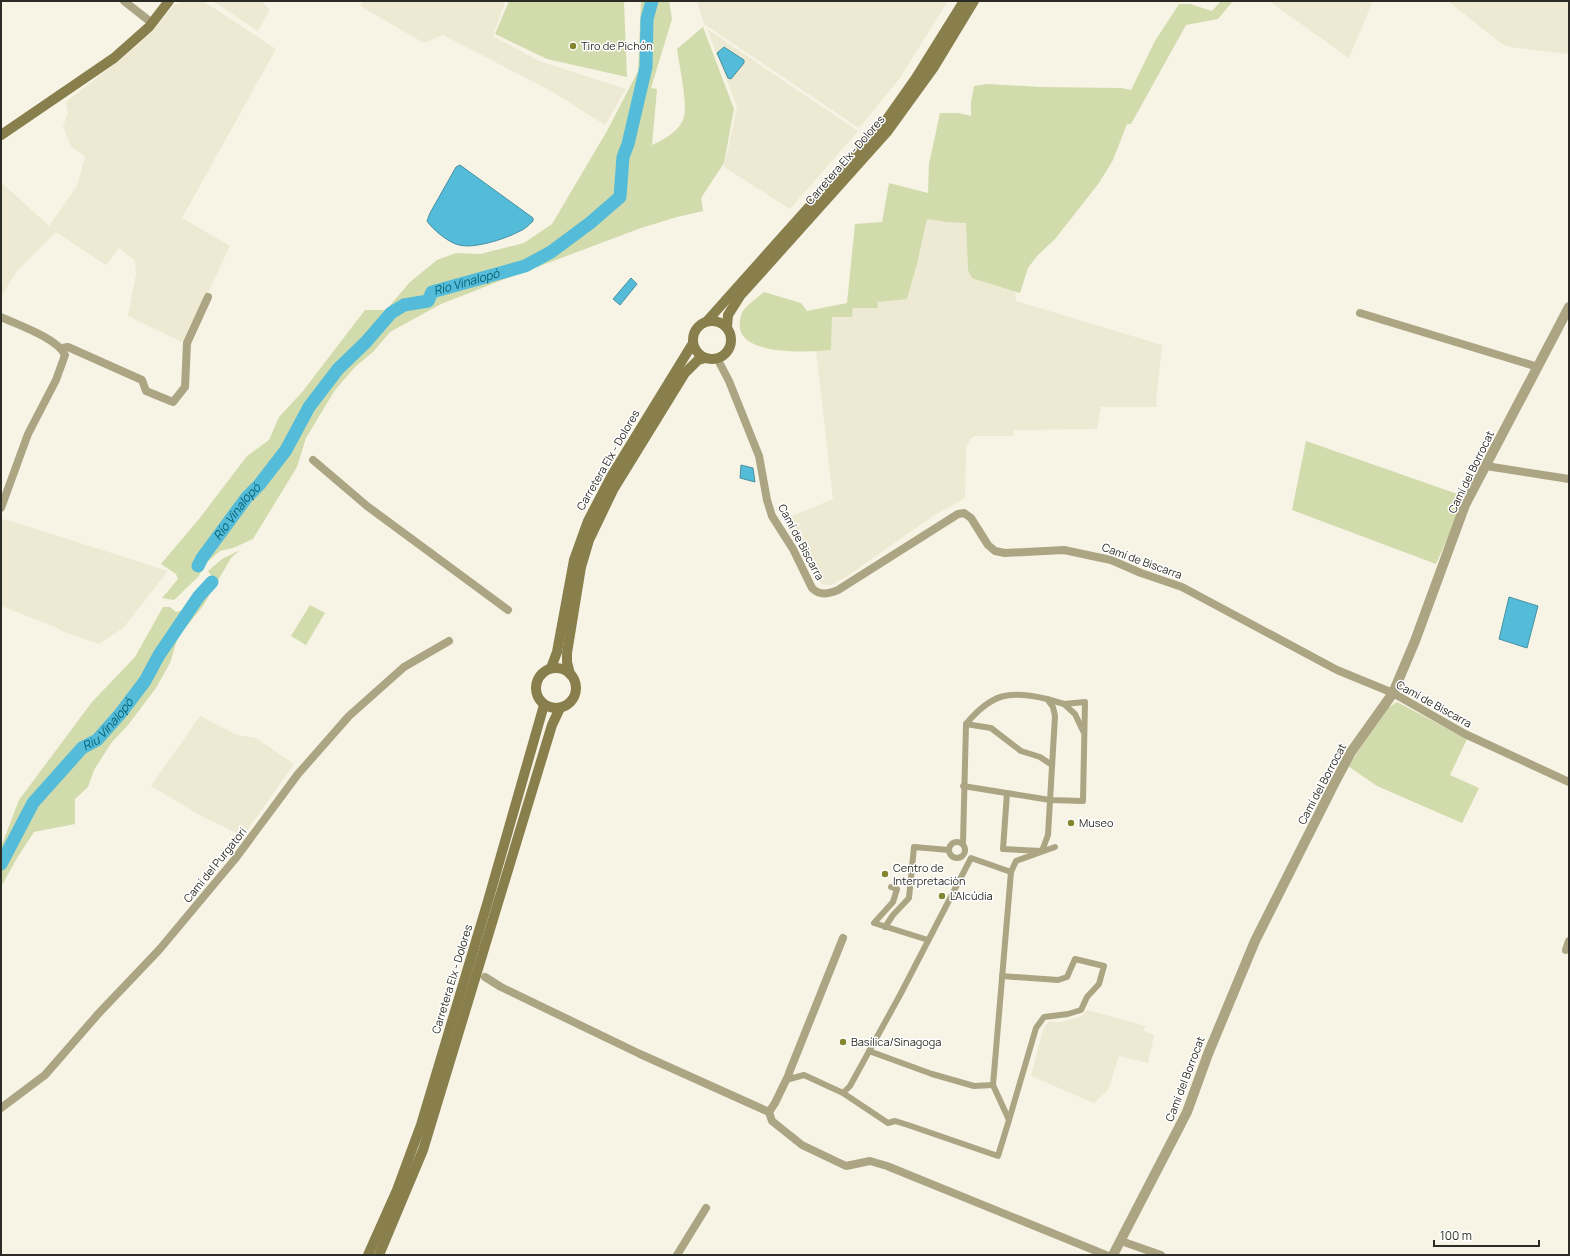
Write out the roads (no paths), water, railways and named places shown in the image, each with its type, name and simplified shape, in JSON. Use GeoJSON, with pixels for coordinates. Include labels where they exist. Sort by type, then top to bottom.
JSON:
{"type":"FeatureCollection","features":[{"type":"Feature","properties":{"kind":"main road"},"geometry":{"type":"LineString","coordinates":[[1,135],[114,58],[133,43],[152,23],[169,1]]}},
{"type":"Feature","properties":{"kind":"main road","name":"Carretera Elx - Dolores"},"geometry":{"type":"LineString","coordinates":[[708,320],[885,122],[916,78],[964,1]]}},
{"type":"Feature","properties":{"kind":"main road","name":"Carretera Elx - Dolores"},"geometry":{"type":"LineString","coordinates":[[727,327],[728,315],[740,296],[856,167],[904,109],[934,67],[974,1]]}},
{"type":"Feature","properties":{"kind":"main road"},"geometry":{"type":"LineString","coordinates":[[708,320],[717,321],[727,327],[730,333],[731,343],[726,353],[717,358],[706,358],[698,352],[693,343],[694,331],[703,322],[708,320]]}},
{"type":"Feature","properties":{"kind":"main road","name":"Carretera Elx - Dolores"},"geometry":{"type":"LineString","coordinates":[[551,668],[557,652],[574,560],[588,520],[609,480],[693,343]]}},
{"type":"Feature","properties":{"kind":"main road","name":"Carretera Elx - Dolores"},"geometry":{"type":"LineString","coordinates":[[570,674],[567,662],[567,653],[581,567],[589,540],[613,490],[685,373],[698,360],[706,358]]}},
{"type":"Feature","properties":{"kind":"main road"},"geometry":{"type":"LineString","coordinates":[[551,668],[560,668],[570,674],[575,682],[576,692],[570,703],[560,708],[552,708],[544,705],[537,697],[535,684],[540,674],[551,668]]}},
{"type":"Feature","properties":{"kind":"main road","name":"Carretera Elx - Dolores"},"geometry":{"type":"LineString","coordinates":[[368,1255],[397,1190],[417,1137],[488,901],[544,705]]}},
{"type":"Feature","properties":{"kind":"main road","name":"Carretera Elx - Dolores"},"geometry":{"type":"LineString","coordinates":[[379,1255],[423,1150],[552,725],[560,708]]}},
{"type":"Feature","properties":{"kind":"street"},"geometry":{"type":"LineString","coordinates":[[124,1],[152,23]]}},
{"type":"Feature","properties":{"kind":"street"},"geometry":{"type":"LineString","coordinates":[[62,348],[68,347],[142,380],[146,391],[173,402],[185,387],[187,343],[208,297]]}},
{"type":"Feature","properties":{"kind":"street","name":"Camí del Borrocat"},"geometry":{"type":"LineString","coordinates":[[1114,1255],[1187,1112],[1208,1054],[1255,941],[1334,784],[1352,752],[1393,693],[1415,641],[1466,505],[1569,307]]}},
{"type":"Feature","properties":{"kind":"street"},"geometry":{"type":"LineString","coordinates":[[1360,313],[1538,367]]}},
{"type":"Feature","properties":{"kind":"street"},"geometry":{"type":"LineString","coordinates":[[1,317],[51,340],[62,348],[65,355],[62,365],[28,434],[1,508]]}},
{"type":"Feature","properties":{"kind":"street","name":"Camí de Biscarra"},"geometry":{"type":"LineString","coordinates":[[717,358],[729,381],[759,456],[767,500],[772,516],[793,549],[812,588],[817,592],[827,594],[838,590],[958,514],[964,513],[971,518],[988,545],[995,551],[1005,553],[1064,550],[1111,560],[1141,573],[1182,587],[1337,670],[1393,693],[1465,734],[1569,782]]}},
{"type":"Feature","properties":{"kind":"street"},"geometry":{"type":"LineString","coordinates":[[313,460],[366,506],[508,610]]}},
{"type":"Feature","properties":{"kind":"street"},"geometry":{"type":"LineString","coordinates":[[1486,466],[1569,479]]}},
{"type":"Feature","properties":{"kind":"street","name":"Camí del Purgatori"},"geometry":{"type":"LineString","coordinates":[[1,1108],[45,1075],[99,1013],[159,950],[235,859],[281,795],[316,751],[349,716],[404,667],[449,641]]}},
{"type":"Feature","properties":{"kind":"street"},"geometry":{"type":"LineString","coordinates":[[964,786],[1050,800],[1084,801],[1085,702],[1064,704],[1047,699],[1012,693],[989,702],[978,710],[966,724],[964,786],[963,843],[966,848],[964,856]]}},
{"type":"Feature","properties":{"kind":"street"},"geometry":{"type":"LineString","coordinates":[[1042,851],[1048,835],[1055,716],[1053,707],[1047,699]]}},
{"type":"Feature","properties":{"kind":"street"},"geometry":{"type":"LineString","coordinates":[[1064,704],[1075,714],[1085,737]]}},
{"type":"Feature","properties":{"kind":"street"},"geometry":{"type":"LineString","coordinates":[[966,724],[991,728],[1021,751],[1040,758],[1052,765]]}},
{"type":"Feature","properties":{"kind":"street"},"geometry":{"type":"LineString","coordinates":[[1007,793],[1003,849],[1042,851]]}},
{"type":"Feature","properties":{"kind":"street"},"geometry":{"type":"LineString","coordinates":[[963,843],[952,843],[949,850],[951,855],[956,858],[964,856],[1011,872]]}},
{"type":"Feature","properties":{"kind":"street"},"geometry":{"type":"LineString","coordinates":[[885,927],[893,915],[909,898],[914,847],[949,850]]}},
{"type":"Feature","properties":{"kind":"street"},"geometry":{"type":"LineString","coordinates":[[1009,1120],[993,1085],[1011,872],[1016,861],[1054,847]]}},
{"type":"Feature","properties":{"kind":"street"},"geometry":{"type":"LineString","coordinates":[[843,1093],[850,1086],[971,858]]}},
{"type":"Feature","properties":{"kind":"street"},"geometry":{"type":"LineString","coordinates":[[891,887],[897,889],[894,902],[874,924],[928,940]]}},
{"type":"Feature","properties":{"kind":"street"},"geometry":{"type":"LineString","coordinates":[[843,938],[788,1076],[769,1112],[772,1121],[802,1145],[846,1166],[870,1161],[887,1166],[1106,1255]]}},
{"type":"Feature","properties":{"kind":"street"},"geometry":{"type":"LineString","coordinates":[[1566,950],[1569,941]]}},
{"type":"Feature","properties":{"kind":"street"},"geometry":{"type":"LineString","coordinates":[[788,1076],[804,1076],[843,1093],[888,1123],[895,1122],[908,1125],[998,1156],[1036,1028],[1044,1017],[1068,1014],[1081,1010],[1087,997],[1099,984],[1104,966],[1075,959],[1067,977],[1058,980],[1002,976]]}},
{"type":"Feature","properties":{"kind":"street"},"geometry":{"type":"LineString","coordinates":[[485,977],[501,987],[640,1054],[769,1112]]}},
{"type":"Feature","properties":{"kind":"street"},"geometry":{"type":"LineString","coordinates":[[869,1051],[974,1086],[993,1085]]}},
{"type":"Feature","properties":{"kind":"street"},"geometry":{"type":"LineString","coordinates":[[677,1255],[706,1208]]}},
{"type":"Feature","properties":{"kind":"street"},"geometry":{"type":"LineString","coordinates":[[1121,1241],[1161,1255]]}},
{"type":"Feature","properties":{"kind":"water"},"geometry":{"type":"Polygon","coordinates":[[[724,47],[744,60],[744,63],[731,79],[728,78],[717,53],[724,47]]]}},
{"type":"Feature","properties":{"kind":"water"},"geometry":{"type":"Polygon","coordinates":[[[460,165],[533,218],[533,221],[524,229],[498,240],[473,246],[459,245],[450,242],[427,221],[456,167],[460,165]]]}},
{"type":"Feature","properties":{"kind":"water"},"geometry":{"type":"Polygon","coordinates":[[[631,278],[637,284],[620,305],[613,299],[631,278]]]}},
{"type":"Feature","properties":{"kind":"water"},"geometry":{"type":"Polygon","coordinates":[[[741,465],[753,468],[755,482],[740,478],[741,465]]]}},
{"type":"Feature","properties":{"kind":"water"},"geometry":{"type":"Polygon","coordinates":[[[1509,597],[1538,606],[1527,648],[1499,639],[1509,597]]]}},
{"type":"Feature","properties":{"kind":"waterway","name":"Río Vinalopó"},"geometry":{"type":"LineString","coordinates":[[198,566],[202,558],[247,497],[259,485],[286,450],[309,407],[338,369],[366,342],[391,313],[404,305],[428,301],[432,292],[525,266],[551,252],[590,223],[620,197],[623,157],[628,144],[646,67],[647,19],[652,1]]}},
{"type":"Feature","properties":{"kind":"waterway","name":"Riu Vinalopó"},"geometry":{"type":"LineString","coordinates":[[1,864],[33,803],[82,748],[97,740],[120,714],[145,681],[159,655],[199,596],[212,582]]}},
{"type":"Feature","properties":{"kind":"place","name":"Tiro de Pichón"},"geometry":{"type":"Point","coordinates":[573,46]}},
{"type":"Feature","properties":{"kind":"place","name":"Museo"},"geometry":{"type":"Point","coordinates":[1071,823]}},
{"type":"Feature","properties":{"kind":"place","name":"Centro de Interpretaciòn"},"geometry":{"type":"Point","coordinates":[885,874]}},
{"type":"Feature","properties":{"kind":"place","name":"L'Alcúdia"},"geometry":{"type":"Point","coordinates":[942,896]}},
{"type":"Feature","properties":{"kind":"place","name":"Basílica/Sinagoga"},"geometry":{"type":"Point","coordinates":[843,1042]}}]}
